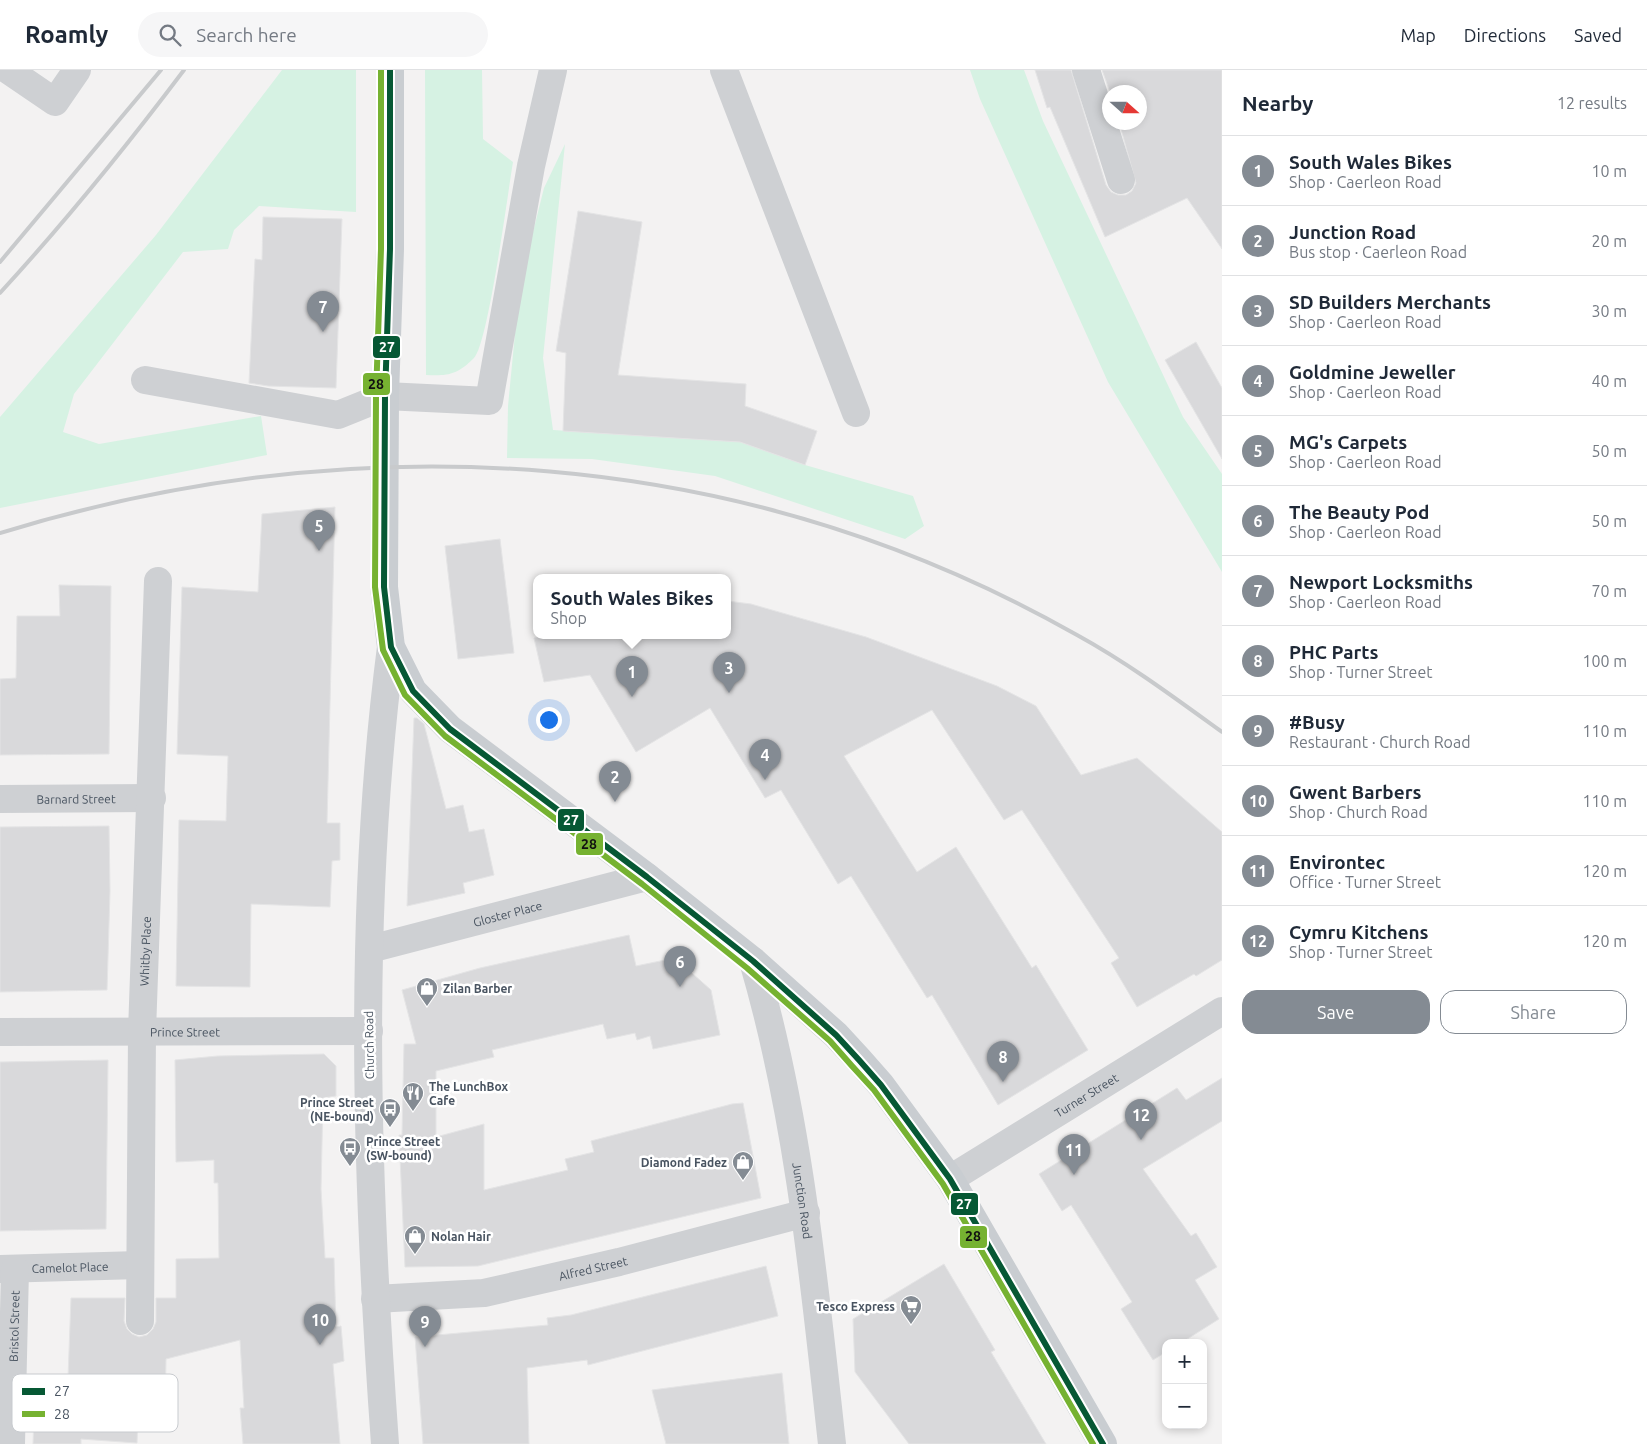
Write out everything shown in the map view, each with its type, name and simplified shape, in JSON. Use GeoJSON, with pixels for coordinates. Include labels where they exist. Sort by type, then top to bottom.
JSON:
{"type":"FeatureCollection","features":[{"type":"Feature","properties":{"kind":"main road"},"geometry":{"type":"LineString","coordinates":[[390,70],[390,249],[385,396],[384,588],[391,647],[413,691],[450,729],[647,877],[753,961],[828,1028],[859,1060],[881,1085],[950,1179],[1103,1444]]}},
{"type":"Feature","properties":{"kind":"street"},"geometry":{"type":"LineString","coordinates":[[8,70],[55,102],[77,70]]}},
{"type":"Feature","properties":{"kind":"street"},"geometry":{"type":"LineString","coordinates":[[144,380],[338,415],[385,396],[489,401],[531,166],[553,70]]}},
{"type":"Feature","properties":{"kind":"street"},"geometry":{"type":"LineString","coordinates":[[724,70],[856,413]]}},
{"type":"Feature","properties":{"kind":"street"},"geometry":{"type":"LineString","coordinates":[[1086,70],[1121,180]]}},
{"type":"Feature","properties":{"kind":"street","name":"Whitby Place"},"geometry":{"type":"LineString","coordinates":[[140,1321],[142,1032],[152,798],[158,581]]}},
{"type":"Feature","properties":{"kind":"street","name":"Church Road"},"geometry":{"type":"LineString","coordinates":[[385,1444],[375,1298],[369,1031],[370,949],[381,726],[391,647]]}},
{"type":"Feature","properties":{"kind":"street","name":"Barnard Street"},"geometry":{"type":"LineString","coordinates":[[0,799],[152,798]]}},
{"type":"Feature","properties":{"kind":"street","name":"Gloster Place"},"geometry":{"type":"LineString","coordinates":[[370,949],[647,877]]}},
{"type":"Feature","properties":{"kind":"street","name":"Junction Road"},"geometry":{"type":"LineString","coordinates":[[753,961],[775,1040],[806,1213],[832,1444]]}},
{"type":"Feature","properties":{"kind":"street","name":"Turner Street"},"geometry":{"type":"LineString","coordinates":[[950,1179],[1222,1011]]}},
{"type":"Feature","properties":{"kind":"street","name":"Prince Street"},"geometry":{"type":"LineString","coordinates":[[0,1032],[369,1031]]}},
{"type":"Feature","properties":{"kind":"street","name":"Alfred Street"},"geometry":{"type":"LineString","coordinates":[[375,1298],[484,1293],[619,1262],[806,1213]]}},
{"type":"Feature","properties":{"kind":"street","name":"Camelot Place"},"geometry":{"type":"LineString","coordinates":[[7,1269],[139,1265]]}},
{"type":"Feature","properties":{"kind":"street","name":"Bristol Street"},"geometry":{"type":"LineString","coordinates":[[7,1269],[12,1444]]}},
{"type":"Feature","properties":{"kind":"green space"},"geometry":{"type":"Polygon","coordinates":[[[282,70],[356,70],[356,212],[259,206],[234,230],[228,249],[183,252],[74,394],[63,432],[99,444],[261,416],[267,455],[0,508],[0,417],[156,235],[282,70]]]}},
{"type":"Feature","properties":{"kind":"green space"},"geometry":{"type":"Polygon","coordinates":[[[425,70],[482,70],[483,139],[513,162],[491,298],[479,347],[474,358],[462,368],[452,373],[440,375],[426,375],[425,70]]]}},
{"type":"Feature","properties":{"kind":"green space"},"geometry":{"type":"Polygon","coordinates":[[[970,70],[1024,70],[1043,121],[1183,417],[1222,474],[1222,572],[1108,382],[980,99],[970,70]]]}},
{"type":"Feature","properties":{"kind":"green space"},"geometry":{"type":"Polygon","coordinates":[[[565,144],[543,358],[553,430],[742,442],[805,465],[913,496],[924,526],[905,539],[715,476],[592,459],[507,458],[508,406],[517,313],[532,236],[544,188],[565,144]]]}},
{"type":"Feature","properties":{"kind":"building"},"geometry":{"type":"Polygon","coordinates":[[[1035,70],[1071,70],[1106,185],[1111,192],[1118,195],[1126,195],[1132,191],[1136,183],[1121,130],[1147,130],[1147,85],[1107,85],[1102,70],[1222,70],[1222,249],[1187,198],[1105,237],[1050,107],[1047,108],[1035,70]]]}},
{"type":"Feature","properties":{"kind":"building"},"geometry":{"type":"Polygon","coordinates":[[[578,211],[642,222],[618,375],[746,384],[745,406],[817,431],[805,465],[740,442],[563,431],[566,353],[556,351],[578,211]]]}},
{"type":"Feature","properties":{"kind":"building"},"geometry":{"type":"Polygon","coordinates":[[[263,217],[342,219],[336,388],[268,386],[249,383],[255,259],[262,260],[263,217]]]}},
{"type":"Feature","properties":{"kind":"building"},"geometry":{"type":"Polygon","coordinates":[[[1196,342],[1222,388],[1222,459],[1165,360],[1196,342]]]}},
{"type":"Feature","properties":{"kind":"building"},"geometry":{"type":"Polygon","coordinates":[[[335,507],[327,823],[340,823],[340,860],[332,861],[330,907],[251,904],[250,987],[176,986],[179,820],[226,821],[228,756],[177,754],[182,587],[258,592],[262,514],[335,507]]]}},
{"type":"Feature","properties":{"kind":"building"},"geometry":{"type":"Polygon","coordinates":[[[500,539],[514,653],[458,659],[445,546],[500,539]]]}},
{"type":"Feature","properties":{"kind":"building"},"geometry":{"type":"Polygon","coordinates":[[[59,585],[111,586],[109,754],[0,755],[0,679],[16,678],[17,616],[60,616],[59,585]]]}},
{"type":"Feature","properties":{"kind":"building"},"geometry":{"type":"Polygon","coordinates":[[[731,602],[751,604],[866,637],[997,686],[1036,706],[1081,775],[1137,758],[1222,832],[1222,960],[1137,1007],[1111,963],[1119,958],[1022,810],[1004,820],[932,710],[844,756],[917,872],[956,847],[1032,968],[1036,965],[1088,1050],[998,1105],[932,995],[927,998],[851,876],[838,884],[781,790],[765,798],[710,708],[636,752],[590,675],[544,682],[534,639],[731,639],[731,602]]]}},
{"type":"Feature","properties":{"kind":"building"},"geometry":{"type":"Polygon","coordinates":[[[414,718],[417,718],[424,724],[446,809],[463,805],[469,832],[484,829],[494,875],[463,883],[465,893],[407,906],[414,718]]]}},
{"type":"Feature","properties":{"kind":"building"},"geometry":{"type":"Polygon","coordinates":[[[109,826],[110,891],[107,990],[0,992],[0,827],[109,826]]]}},
{"type":"Feature","properties":{"kind":"building"},"geometry":{"type":"Polygon","coordinates":[[[629,935],[636,966],[675,958],[711,990],[720,1035],[653,1049],[650,1036],[637,1040],[635,1033],[607,1039],[603,1024],[492,1050],[494,1057],[436,1071],[436,1137],[484,1124],[484,1190],[568,1170],[565,1159],[594,1152],[591,1141],[732,1104],[743,1103],[761,1198],[478,1266],[405,1267],[399,1135],[402,1135],[404,1044],[416,1044],[402,990],[480,968],[629,935]]]}},
{"type":"Feature","properties":{"kind":"building"},"geometry":{"type":"Polygon","coordinates":[[[324,1054],[336,1066],[336,1096],[323,1098],[321,1189],[325,1258],[334,1258],[336,1327],[341,1326],[344,1361],[333,1364],[340,1444],[243,1444],[240,1408],[244,1408],[240,1340],[166,1359],[166,1374],[68,1374],[71,1298],[125,1298],[124,1321],[127,1329],[139,1337],[147,1335],[153,1329],[156,1322],[156,1298],[176,1298],[176,1259],[219,1258],[218,1183],[214,1183],[214,1160],[176,1162],[175,1060],[218,1056],[324,1054]]]}},
{"type":"Feature","properties":{"kind":"building"},"geometry":{"type":"Polygon","coordinates":[[[108,1060],[106,1229],[0,1231],[0,1062],[108,1060]]]}},
{"type":"Feature","properties":{"kind":"building"},"geometry":{"type":"Polygon","coordinates":[[[1222,1078],[1222,1121],[1143,1169],[1191,1236],[1196,1233],[1217,1267],[1195,1280],[1219,1319],[1187,1339],[1162,1339],[1162,1354],[1153,1360],[1121,1309],[1132,1302],[1071,1205],[1062,1211],[1039,1174],[1177,1088],[1186,1100],[1222,1078]]]}},
{"type":"Feature","properties":{"kind":"building"},"geometry":{"type":"Polygon","coordinates":[[[944,1264],[995,1350],[991,1352],[1046,1444],[909,1444],[855,1372],[853,1319],[944,1264]]]}},
{"type":"Feature","properties":{"kind":"building"},"geometry":{"type":"Polygon","coordinates":[[[766,1266],[778,1316],[588,1365],[587,1360],[527,1368],[529,1444],[423,1444],[415,1337],[548,1325],[547,1318],[571,1315],[766,1266]]]}},
{"type":"Feature","properties":{"kind":"building"},"geometry":{"type":"Polygon","coordinates":[[[782,1373],[789,1444],[666,1444],[652,1390],[782,1373]]]}},
{"type":"Feature","properties":{"kind":"building"},"geometry":{"type":"Polygon","coordinates":[[[33,1432],[137,1432],[137,1443],[81,1439],[81,1444],[33,1444],[33,1432]]]}},
{"type":"Feature","properties":{"kind":"railway"},"geometry":{"type":"LineString","coordinates":[[0,262],[161,70]]}},
{"type":"Feature","properties":{"kind":"railway"},"geometry":{"type":"LineString","coordinates":[[0,293],[95,184],[184,70]]}},
{"type":"Feature","properties":{"kind":"railway"},"geometry":{"type":"LineString","coordinates":[[0,533],[137,498],[275,476],[412,467],[550,472],[686,490],[819,524],[950,572],[1077,635],[1115,657],[1222,732]]}},
{"type":"Feature","properties":{"kind":"transit line","name":"28"},"geometry":{"type":"LineString","coordinates":[[381,70],[381,249],[376,396],[375,587],[383,650],[405,695],[445,736],[642,884],[747,968],[830,1041],[874,1090],[943,1184],[1093,1444]]}},
{"type":"Feature","properties":{"kind":"transit line","name":"27"},"geometry":{"type":"LineString","coordinates":[[390,70],[390,249],[385,396],[384,587],[391,647],[413,691],[450,729],[647,877],[753,961],[836,1035],[859,1060],[881,1085],[950,1179],[1103,1444]]}},
{"type":"Feature","properties":{"kind":"place","name":"Newport Locksmiths"},"geometry":{"type":"Point","coordinates":[323,332]}},
{"type":"Feature","properties":{"kind":"place","name":"MG's Carpets"},"geometry":{"type":"Point","coordinates":[319,551]}},
{"type":"Feature","properties":{"kind":"place","name":"SD Builders Merchants"},"geometry":{"type":"Point","coordinates":[729,693]}},
{"type":"Feature","properties":{"kind":"place","name":"South Wales Bikes"},"geometry":{"type":"Point","coordinates":[632,697]}},
{"type":"Feature","properties":{"kind":"place","name":"Goldmine Jeweller"},"geometry":{"type":"Point","coordinates":[765,780]}},
{"type":"Feature","properties":{"kind":"place","name":"Junction Road"},"geometry":{"type":"Point","coordinates":[615,802]}},
{"type":"Feature","properties":{"kind":"place","name":"The Beauty Pod"},"geometry":{"type":"Point","coordinates":[680,987]}},
{"type":"Feature","properties":{"kind":"place","name":"Zilan Barber"},"geometry":{"type":"Point","coordinates":[427,1007]}},
{"type":"Feature","properties":{"kind":"place","name":"PHC Parts"},"geometry":{"type":"Point","coordinates":[1003,1082]}},
{"type":"Feature","properties":{"kind":"place","name":"The LunchBox Cafe"},"geometry":{"type":"Point","coordinates":[413,1112]}},
{"type":"Feature","properties":{"kind":"place","name":"Prince Street (NE-bound)"},"geometry":{"type":"Point","coordinates":[390,1128]}},
{"type":"Feature","properties":{"kind":"place","name":"Cymru Kitchens"},"geometry":{"type":"Point","coordinates":[1141,1140]}},
{"type":"Feature","properties":{"kind":"place","name":"Prince Street (SW-bound)"},"geometry":{"type":"Point","coordinates":[350,1167]}},
{"type":"Feature","properties":{"kind":"place","name":"Environtec"},"geometry":{"type":"Point","coordinates":[1074,1175]}},
{"type":"Feature","properties":{"kind":"place","name":"Diamond Fadez"},"geometry":{"type":"Point","coordinates":[743,1181]}},
{"type":"Feature","properties":{"kind":"place","name":"Nolan Hair"},"geometry":{"type":"Point","coordinates":[415,1255]}},
{"type":"Feature","properties":{"kind":"place","name":"Tesco Express"},"geometry":{"type":"Point","coordinates":[911,1325]}},
{"type":"Feature","properties":{"kind":"place","name":"Gwent Barbers"},"geometry":{"type":"Point","coordinates":[320,1345]}},
{"type":"Feature","properties":{"kind":"place","name":"#Busy"},"geometry":{"type":"Point","coordinates":[425,1347]}}]}
